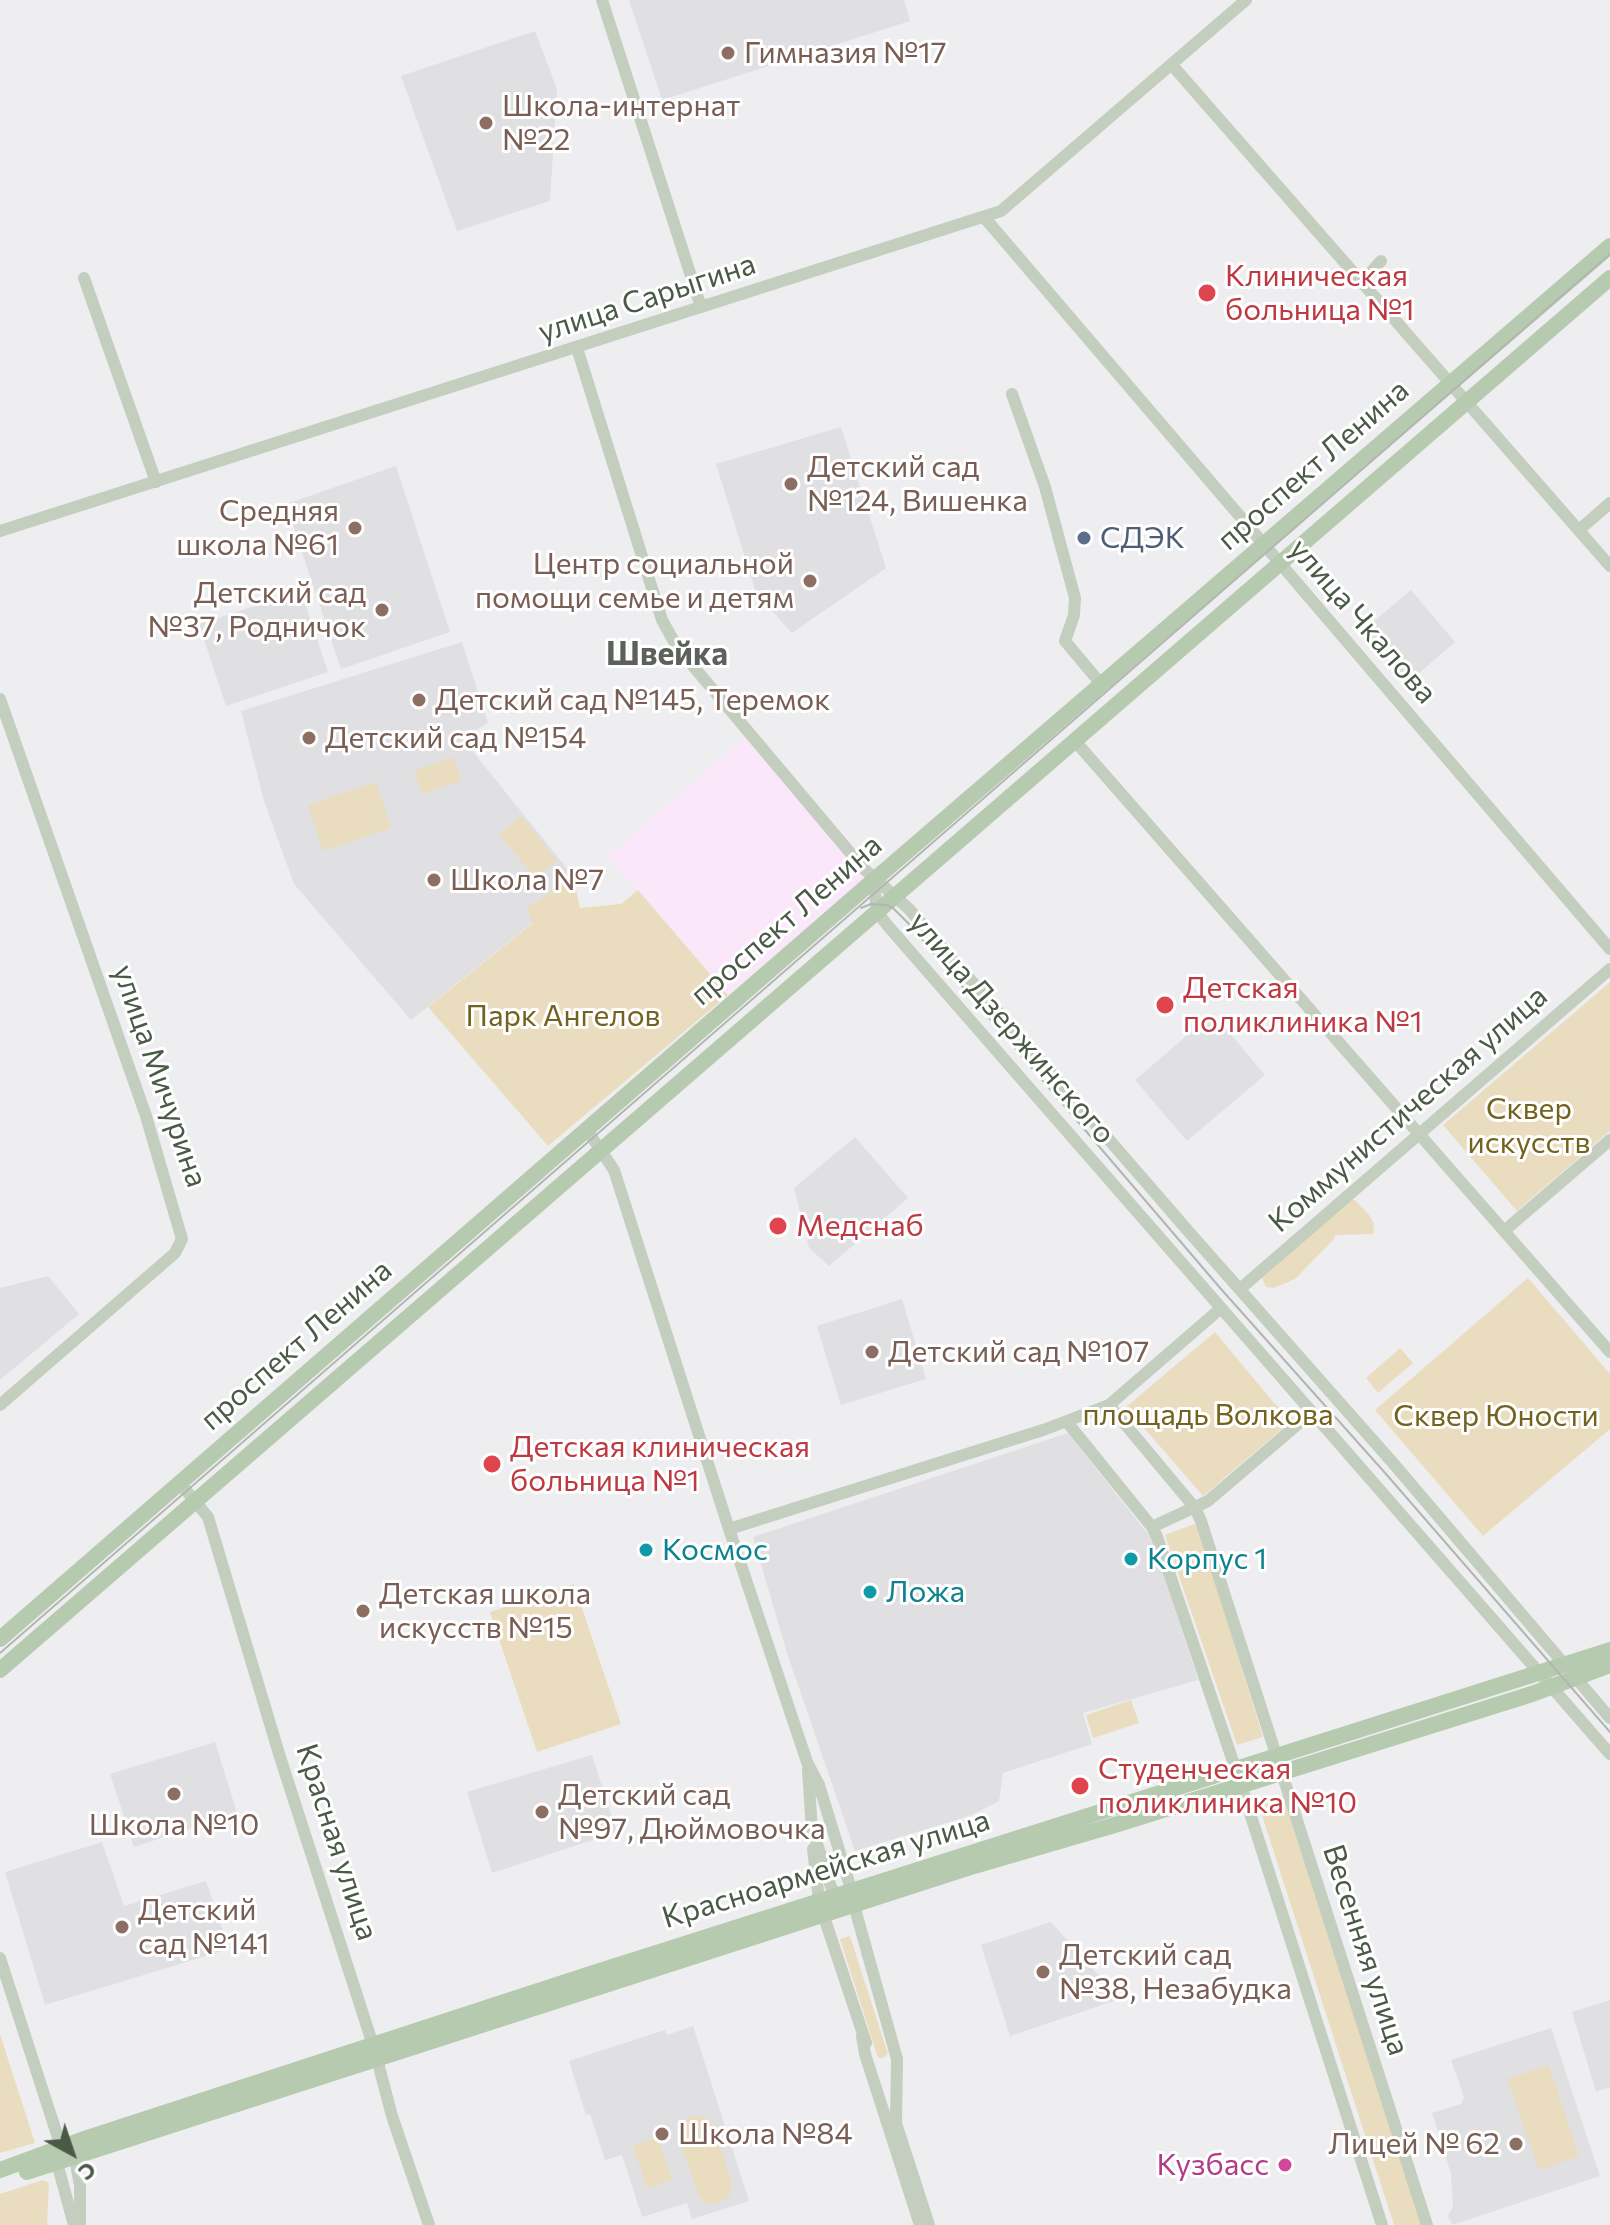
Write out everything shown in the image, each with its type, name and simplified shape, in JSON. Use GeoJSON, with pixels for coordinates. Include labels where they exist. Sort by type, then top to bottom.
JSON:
{"type":"FeatureCollection","features":[{"type":"Feature","properties":{"kind":"main road","name":"проспект Ленина"},"geometry":{"type":"LineString","coordinates":[[0,1639],[1610,246]]}},
{"type":"Feature","properties":{"kind":"main road","name":"проспект Ленина"},"geometry":{"type":"LineString","coordinates":[[0,1670],[1467,401],[1607,286]]}},
{"type":"Feature","properties":{"kind":"main road","name":"Красноармейская улица"},"geometry":{"type":"LineString","coordinates":[[59,2155],[836,1900],[1238,1778],[1545,1680],[1610,1650]]}},
{"type":"Feature","properties":{"kind":"main road","name":"Красноармейская улица"},"geometry":{"type":"LineString","coordinates":[[1570,1671],[1610,1665]]}},
{"type":"Feature","properties":{"kind":"main road","name":"Красноармейская улица"},"geometry":{"type":"LineString","coordinates":[[75,2158],[375,2052]]}},
{"type":"Feature","properties":{"kind":"main road"},"geometry":{"type":"LineString","coordinates":[[0,2170],[59,2155],[75,2158]]}},
{"type":"Feature","properties":{"kind":"main road"},"geometry":{"type":"LineString","coordinates":[[0,2181],[59,2155]]}},
{"type":"Feature","properties":{"kind":"street"},"geometry":{"type":"LineString","coordinates":[[602,0],[701,307]]}},
{"type":"Feature","properties":{"kind":"street","name":"улица Сарыгина"},"geometry":{"type":"LineString","coordinates":[[0,531],[1001,211],[1246,0]]}},
{"type":"Feature","properties":{"kind":"street"},"geometry":{"type":"LineString","coordinates":[[1172,65],[1610,566]]}},
{"type":"Feature","properties":{"kind":"street","name":"улица Чкалова"},"geometry":{"type":"LineString","coordinates":[[984,217],[1610,949]]}},
{"type":"Feature","properties":{"kind":"street"},"geometry":{"type":"LineString","coordinates":[[1362,282],[1381,261]]}},
{"type":"Feature","properties":{"kind":"street"},"geometry":{"type":"LineString","coordinates":[[84,278],[156,482]]}},
{"type":"Feature","properties":{"kind":"street"},"geometry":{"type":"LineString","coordinates":[[577,348],[634,535],[670,637],[874,880]]}},
{"type":"Feature","properties":{"kind":"street"},"geometry":{"type":"LineString","coordinates":[[1012,394],[1045,487],[1075,598],[1074,615],[1065,641],[1101,684]]}},
{"type":"Feature","properties":{"kind":"street"},"geometry":{"type":"LineString","coordinates":[[1579,530],[1610,503]]}},
{"type":"Feature","properties":{"kind":"street","name":"улица Мичурина"},"geometry":{"type":"LineString","coordinates":[[0,699],[146,1116],[182,1239],[175,1253],[0,1405]]}},
{"type":"Feature","properties":{"kind":"street"},"geometry":{"type":"LineString","coordinates":[[1075,741],[1610,1352]]}},
{"type":"Feature","properties":{"kind":"street","name":"улица Дзержинского"},"geometry":{"type":"LineString","coordinates":[[874,880],[896,895],[1393,1463],[1610,1718]]}},
{"type":"Feature","properties":{"kind":"street","name":"улица Дзержинского"},"geometry":{"type":"LineString","coordinates":[[874,880],[877,912],[1610,1754]]}},
{"type":"Feature","properties":{"kind":"street","name":"Коммунистическая улица"},"geometry":{"type":"LineString","coordinates":[[1240,1289],[1610,969]]}},
{"type":"Feature","properties":{"kind":"street"},"geometry":{"type":"LineString","coordinates":[[587,1130],[614,1170],[729,1529],[807,1762],[819,1785],[836,1900],[865,2054],[920,2225]]}},
{"type":"Feature","properties":{"kind":"street"},"geometry":{"type":"LineString","coordinates":[[1504,1231],[1610,1140]]}},
{"type":"Feature","properties":{"kind":"street"},"geometry":{"type":"LineString","coordinates":[[729,1529],[1067,1422],[1109,1405],[1220,1309]]}},
{"type":"Feature","properties":{"kind":"street","name":"Весенняя улица"},"geometry":{"type":"LineString","coordinates":[[1109,1405],[1195,1508],[1427,2225]]}},
{"type":"Feature","properties":{"kind":"street"},"geometry":{"type":"LineString","coordinates":[[1152,1527],[1208,1501],[1311,1413]]}},
{"type":"Feature","properties":{"kind":"street"},"geometry":{"type":"LineString","coordinates":[[1067,1422],[1152,1527],[1238,1778],[1382,2225]]}},
{"type":"Feature","properties":{"kind":"street","name":"Красная улица"},"geometry":{"type":"LineString","coordinates":[[180,1483],[208,1517],[280,1757],[375,2052],[392,2116],[429,2225]]}},
{"type":"Feature","properties":{"kind":"street"},"geometry":{"type":"LineString","coordinates":[[807,1762],[814,1872],[836,1900],[897,2059],[896,2123],[929,2225]]}},
{"type":"Feature","properties":{"kind":"street"},"geometry":{"type":"LineString","coordinates":[[0,1958],[59,2155],[74,2225]]}},
{"type":"Feature","properties":{"kind":"street"},"geometry":{"type":"LineString","coordinates":[[862,2036],[879,2071],[891,2068],[897,2059]]}},
{"type":"Feature","properties":{"kind":"street"},"geometry":{"type":"LineString","coordinates":[[75,2158],[80,2186],[80,2225]]}},
{"type":"Feature","properties":{"kind":"shaded area","name":"Гимназия №17"},"geometry":{"type":"Polygon","coordinates":[[[629,0],[904,0],[910,21],[662,100],[629,0]]]}},
{"type":"Feature","properties":{"kind":"shaded area","name":"Школа-интернат №22"},"geometry":{"type":"Polygon","coordinates":[[[535,31],[557,89],[550,201],[457,231],[401,76],[535,31]]]}},
{"type":"Feature","properties":{"kind":"shaded area"},"geometry":{"type":"Polygon","coordinates":[[[841,427],[886,568],[792,633],[756,593],[716,464],[841,427]]]}},
{"type":"Feature","properties":{"kind":"shaded area"},"geometry":{"type":"Polygon","coordinates":[[[396,466],[450,632],[341,669],[286,504],[396,466]]]}},
{"type":"Feature","properties":{"kind":"shaded area"},"geometry":{"type":"Polygon","coordinates":[[[1411,590],[1455,642],[1406,684],[1361,632],[1411,590]]]}},
{"type":"Feature","properties":{"kind":"shaded area"},"geometry":{"type":"Polygon","coordinates":[[[301,591],[328,672],[226,706],[199,624],[301,591]]]}},
{"type":"Feature","properties":{"kind":"shaded area","name":"Школа №7"},"geometry":{"type":"Polygon","coordinates":[[[462,642],[488,723],[462,738],[573,876],[577,887],[411,1020],[294,884],[264,801],[241,711],[462,642]]]}},
{"type":"Feature","properties":{"kind":"shaded area"},"geometry":{"type":"Polygon","coordinates":[[[745,738],[865,877],[728,995],[608,856],[745,738]]]}},
{"type":"Feature","properties":{"kind":"shaded area"},"geometry":{"type":"Polygon","coordinates":[[[1213,1013],[1265,1075],[1187,1141],[1135,1080],[1213,1013]]]}},
{"type":"Feature","properties":{"kind":"shaded area"},"geometry":{"type":"Polygon","coordinates":[[[855,1137],[908,1198],[829,1266],[809,1248],[794,1188],[855,1137]]]}},
{"type":"Feature","properties":{"kind":"shaded area"},"geometry":{"type":"Polygon","coordinates":[[[48,1276],[79,1314],[0,1380],[0,1288],[48,1276]]]}},
{"type":"Feature","properties":{"kind":"shaded area","name":"Детский сад №107"},"geometry":{"type":"Polygon","coordinates":[[[902,1299],[926,1379],[841,1405],[817,1326],[902,1299]]]}},
{"type":"Feature","properties":{"kind":"shaded area"},"geometry":{"type":"Polygon","coordinates":[[[1068,1433],[1152,1539],[1198,1680],[1083,1713],[1092,1744],[1003,1773],[999,1801],[972,1815],[855,1851],[787,1653],[753,1537],[1068,1433]]]}},
{"type":"Feature","properties":{"kind":"shaded area","name":"Школа №10"},"geometry":{"type":"Polygon","coordinates":[[[215,1742],[237,1813],[134,1847],[110,1774],[215,1742]]]}},
{"type":"Feature","properties":{"kind":"shaded area","name":"Детский сад №97, Дюймовочка"},"geometry":{"type":"Polygon","coordinates":[[[592,1755],[617,1832],[492,1873],[467,1792],[592,1755]]]}},
{"type":"Feature","properties":{"kind":"shaded area","name":"Детский сад №141"},"geometry":{"type":"Polygon","coordinates":[[[102,1842],[124,1906],[206,1881],[229,1949],[45,2005],[5,1872],[102,1842]]]}},
{"type":"Feature","properties":{"kind":"shaded area","name":"Детский сад №38, Незабудка"},"geometry":{"type":"Polygon","coordinates":[[[1051,1922],[1120,1999],[1010,2036],[981,1945],[1051,1922]]]}},
{"type":"Feature","properties":{"kind":"shaded area"},"geometry":{"type":"Polygon","coordinates":[[[1610,2000],[1610,2087],[1596,2092],[1572,2012],[1610,2000]]]}},
{"type":"Feature","properties":{"kind":"shaded area","name":"Школа №84"},"geometry":{"type":"Polygon","coordinates":[[[693,2026],[749,2201],[692,2219],[687,2203],[642,2217],[622,2155],[605,2160],[590,2114],[586,2115],[569,2061],[665,2030],[667,2035],[693,2026]]]}},
{"type":"Feature","properties":{"kind":"shaded area","name":"Лицей № 62"},"geometry":{"type":"Polygon","coordinates":[[[1551,2028],[1600,2176],[1452,2225],[1448,2216],[1453,2206],[1451,2174],[1432,2113],[1461,2104],[1464,2097],[1451,2060],[1551,2028]]]}},
{"type":"Feature","properties":{"kind":"green space"},"geometry":{"type":"Polygon","coordinates":[[[453,757],[461,781],[422,794],[414,771],[453,757]]]}},
{"type":"Feature","properties":{"kind":"green space"},"geometry":{"type":"Polygon","coordinates":[[[376,782],[391,828],[323,851],[308,805],[376,782]]]}},
{"type":"Feature","properties":{"kind":"green space"},"geometry":{"type":"Polygon","coordinates":[[[521,816],[557,861],[535,878],[499,834],[521,816]]]}},
{"type":"Feature","properties":{"kind":"green space","name":"Парк Ангелов"},"geometry":{"type":"Polygon","coordinates":[[[573,876],[580,908],[621,904],[638,890],[728,995],[548,1146],[428,1007],[533,923],[527,908],[573,876]]]}},
{"type":"Feature","properties":{"kind":"green space","name":"Сквер искусств"},"geometry":{"type":"Polygon","coordinates":[[[1610,982],[1610,1131],[1517,1211],[1443,1125],[1610,982]]]}},
{"type":"Feature","properties":{"kind":"green space"},"geometry":{"type":"Polygon","coordinates":[[[1351,1200],[1355,1200],[1370,1216],[1374,1224],[1373,1234],[1335,1235],[1295,1279],[1274,1288],[1266,1287],[1263,1274],[1351,1200]]]}},
{"type":"Feature","properties":{"kind":"green space","name":"Сквер Юности"},"geometry":{"type":"Polygon","coordinates":[[[1528,1278],[1610,1374],[1610,1429],[1483,1536],[1375,1410],[1528,1278]]]}},
{"type":"Feature","properties":{"kind":"green space","name":"площадь Волкова"},"geometry":{"type":"Polygon","coordinates":[[[1215,1332],[1275,1404],[1294,1419],[1203,1496],[1126,1407],[1215,1332]]]}},
{"type":"Feature","properties":{"kind":"green space"},"geometry":{"type":"Polygon","coordinates":[[[1400,1348],[1413,1363],[1378,1393],[1366,1378],[1400,1348]]]}},
{"type":"Feature","properties":{"kind":"green space"},"geometry":{"type":"Polygon","coordinates":[[[1197,1523],[1263,1737],[1237,1745],[1165,1535],[1197,1523]]]}},
{"type":"Feature","properties":{"kind":"green space"},"geometry":{"type":"Polygon","coordinates":[[[574,1584],[621,1724],[537,1752],[490,1612],[574,1584]]]}},
{"type":"Feature","properties":{"kind":"green space"},"geometry":{"type":"Polygon","coordinates":[[[1131,1700],[1139,1723],[1093,1738],[1086,1715],[1131,1700]]]}},
{"type":"Feature","properties":{"kind":"green space"},"geometry":{"type":"Polygon","coordinates":[[[1283,1795],[1422,2225],[1394,2225],[1258,1803],[1283,1795]]]}},
{"type":"Feature","properties":{"kind":"green space"},"geometry":{"type":"Polygon","coordinates":[[[850,1936],[888,2054],[883,2058],[878,2058],[840,1939],[850,1936]]]}},
{"type":"Feature","properties":{"kind":"green space"},"geometry":{"type":"Polygon","coordinates":[[[0,2034],[35,2143],[0,2153],[0,2034]]]}},
{"type":"Feature","properties":{"kind":"green space"},"geometry":{"type":"Polygon","coordinates":[[[1549,2065],[1579,2156],[1539,2170],[1507,2079],[1549,2065]]]}},
{"type":"Feature","properties":{"kind":"green space"},"geometry":{"type":"Polygon","coordinates":[[[693,2115],[704,2117],[712,2123],[731,2180],[730,2195],[717,2204],[707,2203],[699,2196],[679,2139],[681,2124],[693,2115]]]}},
{"type":"Feature","properties":{"kind":"green space"},"geometry":{"type":"Polygon","coordinates":[[[658,2137],[672,2180],[647,2188],[633,2146],[658,2137]]]}},
{"type":"Feature","properties":{"kind":"green space"},"geometry":{"type":"Polygon","coordinates":[[[43,2180],[49,2183],[47,2225],[0,2225],[0,2194],[43,2180]]]}},
{"type":"Feature","properties":{"kind":"tram line"},"geometry":{"type":"LineString","coordinates":[[0,1653],[1610,254]]}},
{"type":"Feature","properties":{"kind":"tram line"},"geometry":{"type":"LineString","coordinates":[[861,908],[871,904],[886,905],[908,923],[1221,1289],[1610,1732]]}},
{"type":"Feature","properties":{"kind":"place","name":"Гимназия №17"},"geometry":{"type":"Point","coordinates":[728,53]}},
{"type":"Feature","properties":{"kind":"place","name":"Школа-интернат №22"},"geometry":{"type":"Point","coordinates":[486,123]}},
{"type":"Feature","properties":{"kind":"place","name":"Клиническая больница №1"},"geometry":{"type":"Point","coordinates":[1207,293]}},
{"type":"Feature","properties":{"kind":"place","name":"Детский сад №124, Вишенка"},"geometry":{"type":"Point","coordinates":[791,484]}},
{"type":"Feature","properties":{"kind":"place","name":"Средняя школа №61"},"geometry":{"type":"Point","coordinates":[355,528]}},
{"type":"Feature","properties":{"kind":"place","name":"СДЭК"},"geometry":{"type":"Point","coordinates":[1084,538]}},
{"type":"Feature","properties":{"kind":"place","name":"Центр социальной помощи семье и детям"},"geometry":{"type":"Point","coordinates":[810,581]}},
{"type":"Feature","properties":{"kind":"place","name":"Детский сад №37, Родничок"},"geometry":{"type":"Point","coordinates":[382,610]}},
{"type":"Feature","properties":{"kind":"place","name":"Детский сад №145, Теремок"},"geometry":{"type":"Point","coordinates":[419,700]}},
{"type":"Feature","properties":{"kind":"place","name":"Детский сад №154"},"geometry":{"type":"Point","coordinates":[309,738]}},
{"type":"Feature","properties":{"kind":"place","name":"Школа №7"},"geometry":{"type":"Point","coordinates":[434,880]}},
{"type":"Feature","properties":{"kind":"place","name":"Детская поликлиника №1"},"geometry":{"type":"Point","coordinates":[1165,1005]}},
{"type":"Feature","properties":{"kind":"place","name":"Медснаб"},"geometry":{"type":"Point","coordinates":[778,1226]}},
{"type":"Feature","properties":{"kind":"place","name":"Детский сад №107"},"geometry":{"type":"Point","coordinates":[872,1352]}},
{"type":"Feature","properties":{"kind":"place","name":"Детская клиническая больница №1"},"geometry":{"type":"Point","coordinates":[492,1464]}},
{"type":"Feature","properties":{"kind":"place","name":"Космос"},"geometry":{"type":"Point","coordinates":[646,1550]}},
{"type":"Feature","properties":{"kind":"place","name":"Корпус 1"},"geometry":{"type":"Point","coordinates":[1131,1559]}},
{"type":"Feature","properties":{"kind":"place","name":"Ложа"},"geometry":{"type":"Point","coordinates":[870,1592]}},
{"type":"Feature","properties":{"kind":"place","name":"Детская школа искусств №15"},"geometry":{"type":"Point","coordinates":[363,1611]}},
{"type":"Feature","properties":{"kind":"place","name":"Студенческая поликлиника №10"},"geometry":{"type":"Point","coordinates":[1080,1786]}},
{"type":"Feature","properties":{"kind":"place","name":"Школа №10"},"geometry":{"type":"Point","coordinates":[174,1794]}},
{"type":"Feature","properties":{"kind":"place","name":"Детский сад №97, Дюймовочка"},"geometry":{"type":"Point","coordinates":[542,1812]}},
{"type":"Feature","properties":{"kind":"place","name":"Детский сад №141"},"geometry":{"type":"Point","coordinates":[122,1927]}},
{"type":"Feature","properties":{"kind":"place","name":"Детский сад №38, Незабудка"},"geometry":{"type":"Point","coordinates":[1043,1972]}},
{"type":"Feature","properties":{"kind":"place","name":"Школа №84"},"geometry":{"type":"Point","coordinates":[662,2134]}},
{"type":"Feature","properties":{"kind":"place","name":"Лицей № 62"},"geometry":{"type":"Point","coordinates":[1516,2144]}},
{"type":"Feature","properties":{"kind":"place","name":"Кузбасс"},"geometry":{"type":"Point","coordinates":[1285,2165]}},
{"type":"Feature","properties":{"kind":"district","name":"Швейка"},"geometry":{"type":"Point","coordinates":[667,654]}}]}
